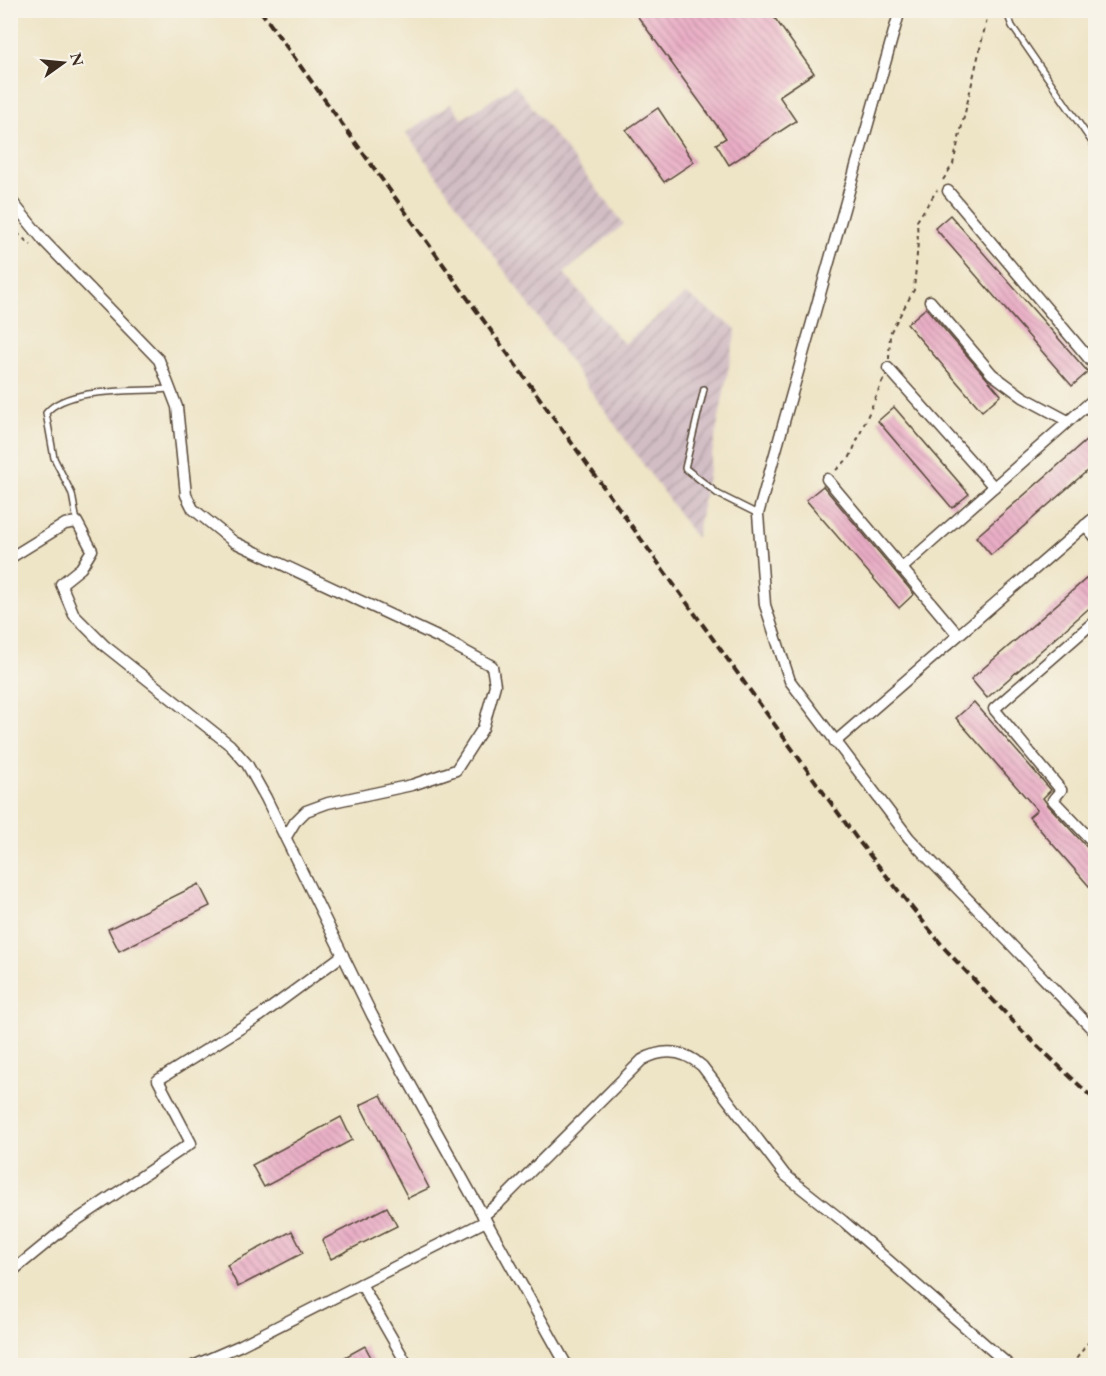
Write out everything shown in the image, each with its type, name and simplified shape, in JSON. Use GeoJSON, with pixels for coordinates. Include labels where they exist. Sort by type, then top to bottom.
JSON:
{"type":"FeatureCollection","features":[{"type":"Feature","properties":{"kind":"street"},"geometry":{"type":"LineString","coordinates":[[900,10],[758,514],[765,605],[790,681],[909,838],[1095,1033]]}},
{"type":"Feature","properties":{"kind":"street"},"geometry":{"type":"LineString","coordinates":[[948,191],[1095,367]]}},
{"type":"Feature","properties":{"kind":"street"},"geometry":{"type":"LineString","coordinates":[[10,199],[44,241],[159,360],[177,407],[186,495],[193,509],[234,542],[444,640],[492,666],[495,674],[491,704],[483,728],[456,770],[412,785],[328,803],[306,811],[285,837]]}},
{"type":"Feature","properties":{"kind":"street"},"geometry":{"type":"LineString","coordinates":[[930,301],[992,374],[1023,397],[1068,421]]}},
{"type":"Feature","properties":{"kind":"street"},"geometry":{"type":"LineString","coordinates":[[888,368],[994,487]]}},
{"type":"Feature","properties":{"kind":"street"},"geometry":{"type":"LineString","coordinates":[[901,570],[1095,397]]}},
{"type":"Feature","properties":{"kind":"street"},"geometry":{"type":"LineString","coordinates":[[827,479],[901,570],[958,635]]}},
{"type":"Feature","properties":{"kind":"street"},"geometry":{"type":"LineString","coordinates":[[835,742],[1095,516]]}},
{"type":"Feature","properties":{"kind":"street"},"geometry":{"type":"LineString","coordinates":[[10,558],[65,524],[77,522],[92,550],[81,568],[61,584],[74,615],[105,646],[230,745],[247,764],[372,1015],[567,1365]]}},
{"type":"Feature","properties":{"kind":"street"},"geometry":{"type":"LineString","coordinates":[[1085,525],[1095,538]]}},
{"type":"Feature","properties":{"kind":"street"},"geometry":{"type":"LineString","coordinates":[[1095,620],[994,709],[1061,790],[1053,800],[1095,845]]}},
{"type":"Feature","properties":{"kind":"street"},"geometry":{"type":"LineString","coordinates":[[10,1273],[65,1228],[191,1143],[158,1080],[260,1016],[343,955]]}},
{"type":"Feature","properties":{"kind":"street"},"geometry":{"type":"LineString","coordinates":[[193,1365],[239,1346],[484,1218],[642,1060],[663,1052],[680,1053],[692,1057],[702,1066],[785,1175],[843,1221],[1010,1365]]}},
{"type":"Feature","properties":{"kind":"street"},"geometry":{"type":"LineString","coordinates":[[361,1284],[408,1365]]}},
{"type":"Feature","properties":{"kind":"lane"},"geometry":{"type":"LineString","coordinates":[[1006,10],[1012,26],[1095,148]]}},
{"type":"Feature","properties":{"kind":"lane"},"geometry":{"type":"LineString","coordinates":[[77,522],[72,494],[54,458],[46,413],[53,405],[74,397],[170,389]]}},
{"type":"Feature","properties":{"kind":"lane"},"geometry":{"type":"LineString","coordinates":[[704,389],[685,468],[718,494],[758,514]]}},
{"type":"Feature","properties":{"kind":"path"},"geometry":{"type":"LineString","coordinates":[[827,479],[850,457],[888,368],[890,333],[914,290],[918,243],[917,221],[953,164],[989,10]]}},
{"type":"Feature","properties":{"kind":"path"},"geometry":{"type":"LineString","coordinates":[[1071,1365],[1095,1332]]}},
{"type":"Feature","properties":{"kind":"shaded area"},"geometry":{"type":"Polygon","coordinates":[[[515,85],[624,224],[564,273],[624,344],[686,294],[736,329],[696,538],[406,133],[451,104],[462,119],[515,85]]]}},
{"type":"Feature","properties":{"kind":"building"},"geometry":{"type":"Polygon","coordinates":[[[633,10],[769,10],[814,73],[779,96],[796,121],[729,165],[716,144],[726,138],[633,10]]]}},
{"type":"Feature","properties":{"kind":"building"},"geometry":{"type":"Polygon","coordinates":[[[658,108],[694,162],[664,182],[626,130],[658,108]]]}},
{"type":"Feature","properties":{"kind":"building"},"geometry":{"type":"Polygon","coordinates":[[[950,215],[1088,372],[1072,386],[935,228],[950,215]]]}},
{"type":"Feature","properties":{"kind":"building"},"geometry":{"type":"Polygon","coordinates":[[[926,308],[1001,395],[982,411],[907,324],[926,308]]]}},
{"type":"Feature","properties":{"kind":"building"},"geometry":{"type":"Polygon","coordinates":[[[894,407],[969,494],[952,508],[878,421],[894,407]]]}},
{"type":"Feature","properties":{"kind":"building"},"geometry":{"type":"Polygon","coordinates":[[[1095,433],[1095,464],[991,555],[976,537],[1095,433]]]}},
{"type":"Feature","properties":{"kind":"building"},"geometry":{"type":"Polygon","coordinates":[[[823,486],[914,594],[899,608],[806,500],[823,486]]]}},
{"type":"Feature","properties":{"kind":"building"},"geometry":{"type":"Polygon","coordinates":[[[1095,571],[1095,603],[987,698],[971,679],[1095,571]]]}},
{"type":"Feature","properties":{"kind":"building"},"geometry":{"type":"Polygon","coordinates":[[[974,702],[1051,790],[1043,798],[1095,856],[1095,893],[1029,817],[1037,810],[956,718],[974,702]]]}},
{"type":"Feature","properties":{"kind":"building"},"geometry":{"type":"Polygon","coordinates":[[[199,884],[210,906],[119,951],[108,929],[199,884]]]}},
{"type":"Feature","properties":{"kind":"building"},"geometry":{"type":"Polygon","coordinates":[[[381,1095],[429,1188],[408,1198],[360,1105],[381,1095]]]}},
{"type":"Feature","properties":{"kind":"building"},"geometry":{"type":"Polygon","coordinates":[[[341,1117],[352,1140],[264,1187],[252,1165],[341,1117]]]}},
{"type":"Feature","properties":{"kind":"building"},"geometry":{"type":"Polygon","coordinates":[[[387,1207],[397,1226],[331,1259],[322,1240],[387,1207]]]}},
{"type":"Feature","properties":{"kind":"building"},"geometry":{"type":"Polygon","coordinates":[[[292,1231],[303,1253],[238,1287],[227,1265],[292,1231]]]}},
{"type":"Feature","properties":{"kind":"building"},"geometry":{"type":"Polygon","coordinates":[[[365,1346],[375,1365],[350,1365],[345,1357],[365,1346]]]}},
{"type":"Feature","properties":{"kind":"railway"},"geometry":{"type":"LineString","coordinates":[[260,10],[857,839],[945,949],[1026,1035],[1096,1101]]}}]}
